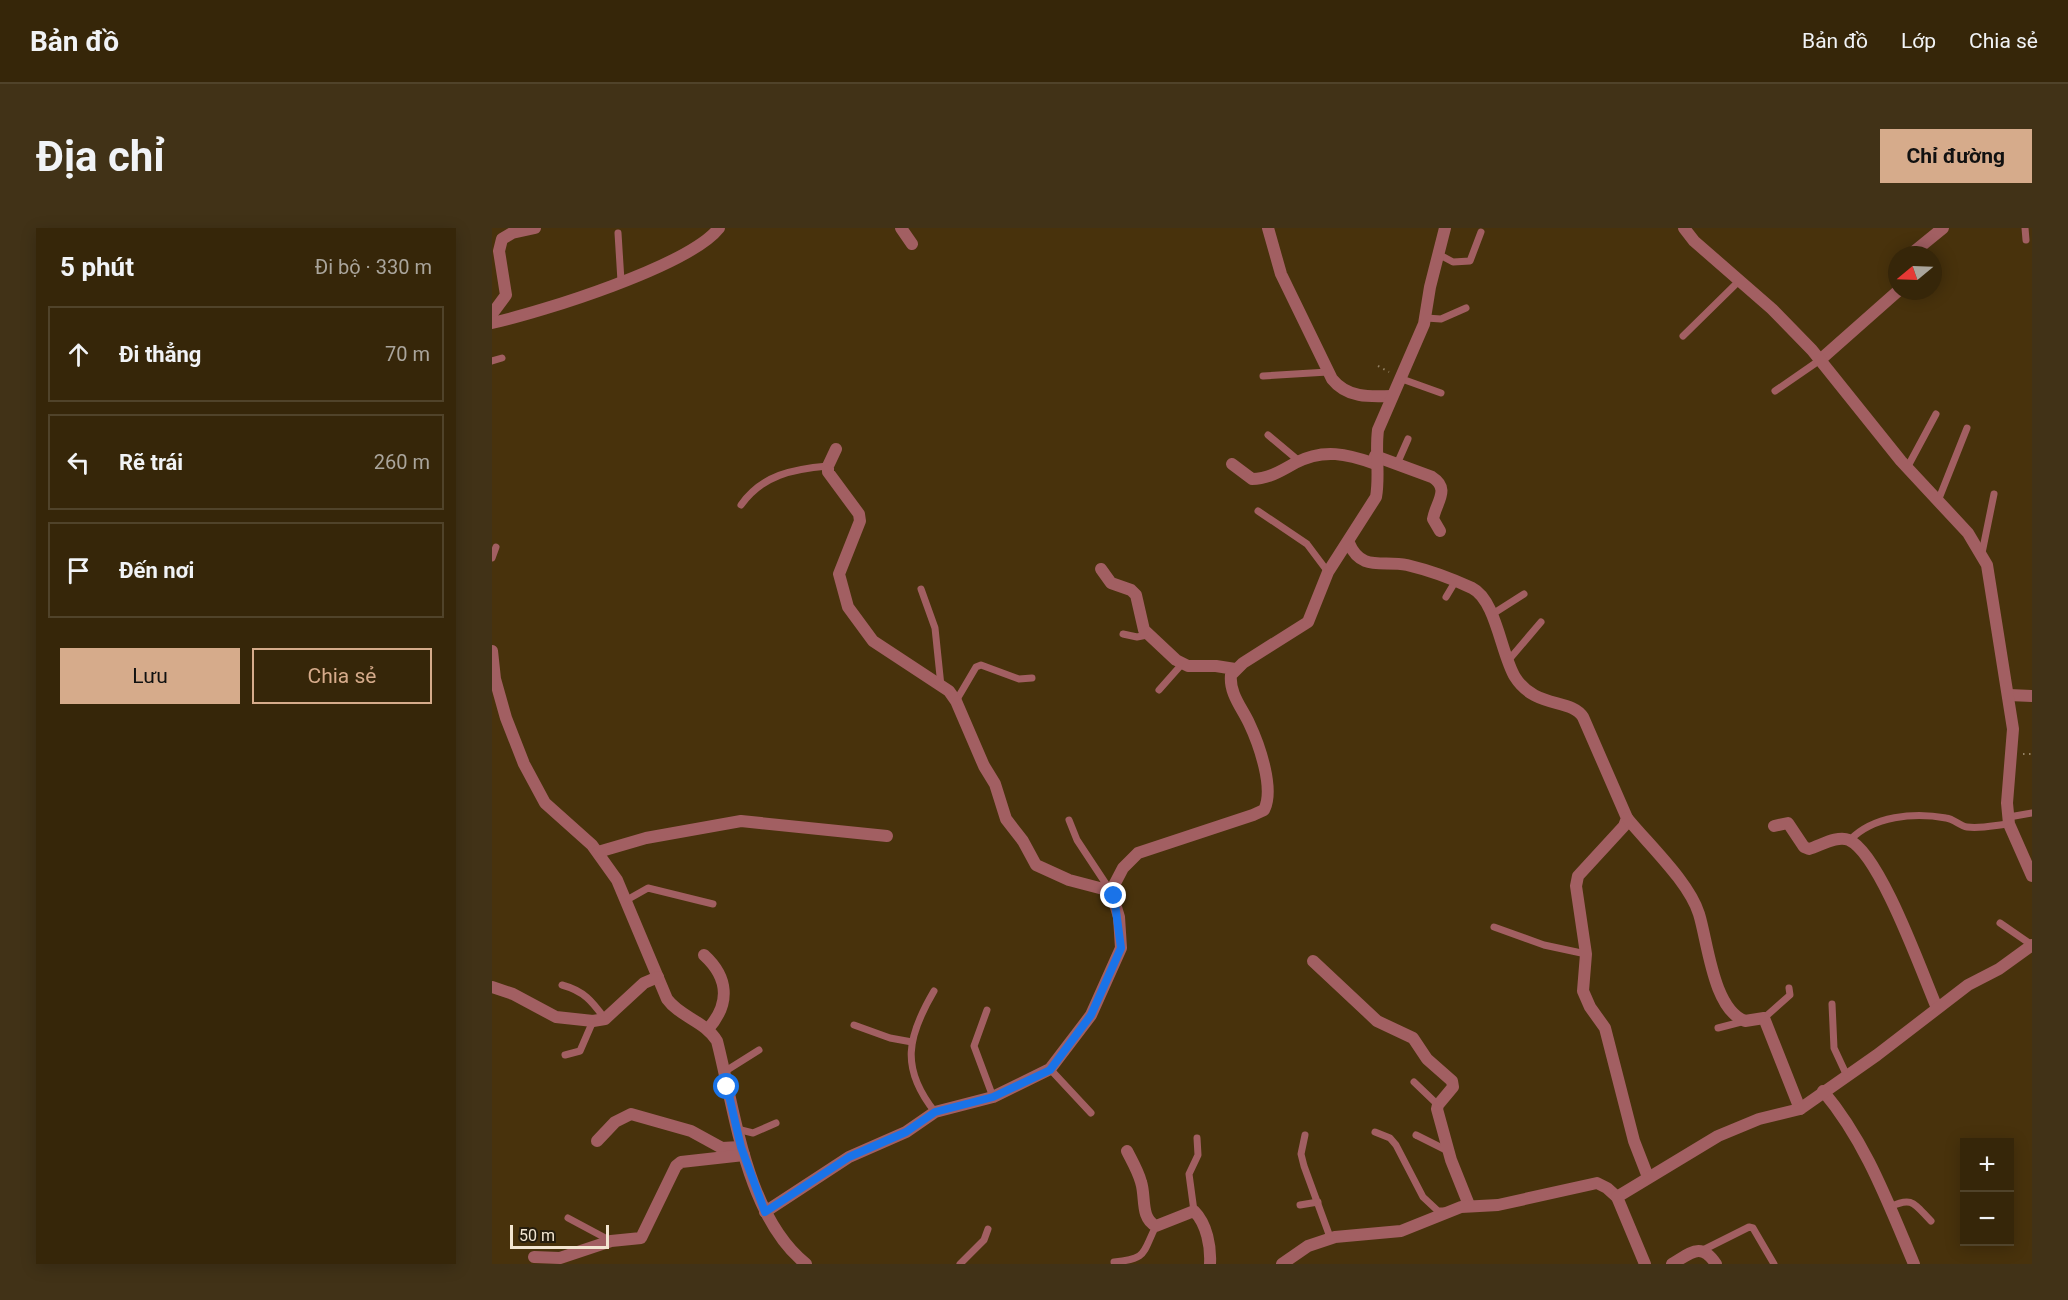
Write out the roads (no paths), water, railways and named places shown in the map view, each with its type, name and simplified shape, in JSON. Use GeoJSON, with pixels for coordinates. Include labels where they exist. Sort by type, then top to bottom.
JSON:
{"type":"FeatureCollection","features":[{"type":"Feature","properties":{"kind":"street"},"geometry":{"type":"LineString","coordinates":[[492,314],[506,295],[496,251],[506,235],[535,228]]}},
{"type":"Feature","properties":{"kind":"street"},"geometry":{"type":"LineString","coordinates":[[492,323],[571,301],[621,281],[708,241],[719,228]]}},
{"type":"Feature","properties":{"kind":"street"},"geometry":{"type":"LineString","coordinates":[[901,228],[912,244]]}},
{"type":"Feature","properties":{"kind":"street"},"geometry":{"type":"LineString","coordinates":[[1268,228],[1281,274],[1328,372],[1340,388],[1350,393],[1369,397],[1392,396]]}},
{"type":"Feature","properties":{"kind":"street"},"geometry":{"type":"LineString","coordinates":[[765,1212],[849,1157],[906,1132],[935,1112],[993,1097],[1050,1070],[1091,1015],[1121,948],[1119,917],[1111,891],[1123,868],[1138,853],[1264,810],[1268,798],[1265,769],[1249,722],[1230,681],[1230,675],[1308,622],[1328,572],[1349,543],[1376,497],[1378,430],[1392,396],[1402,379],[1426,318],[1445,228]]}},
{"type":"Feature","properties":{"kind":"street"},"geometry":{"type":"LineString","coordinates":[[1684,228],[1694,241],[1772,309],[1820,360],[1907,468],[1968,533],[1981,556],[1992,586],[2013,729],[2007,803],[2009,820],[2032,876]]}},
{"type":"Feature","properties":{"kind":"street"},"geometry":{"type":"LineString","coordinates":[[1917,246],[1927,233],[1943,228]]}},
{"type":"Feature","properties":{"kind":"street"},"geometry":{"type":"LineString","coordinates":[[1820,360],[1888,300]]}},
{"type":"Feature","properties":{"kind":"street"},"geometry":{"type":"LineString","coordinates":[[836,449],[828,466],[828,472],[859,514],[857,529],[839,574],[848,607],[873,641],[941,686],[956,701],[984,766],[995,784],[1006,819],[1023,841],[1036,865],[1069,880],[1111,891]]}},
{"type":"Feature","properties":{"kind":"street"},"geometry":{"type":"LineString","coordinates":[[1232,464],[1245,476],[1261,479],[1299,461],[1332,452],[1397,464],[1432,477],[1440,483],[1442,494],[1432,519],[1440,531]]}},
{"type":"Feature","properties":{"kind":"street"},"geometry":{"type":"LineString","coordinates":[[1349,543],[1352,552],[1367,563],[1406,565],[1480,593],[1516,680],[1542,701],[1579,710],[1627,818],[1690,897],[1699,913],[1710,963],[1723,998],[1737,1018],[1745,1021],[1764,1018],[1800,1109]]}},
{"type":"Feature","properties":{"kind":"street"},"geometry":{"type":"LineString","coordinates":[[1101,569],[1111,583],[1131,590],[1136,595],[1147,635],[1182,664],[1236,669]]}},
{"type":"Feature","properties":{"kind":"street"},"geometry":{"type":"LineString","coordinates":[[492,651],[495,679],[506,718],[540,794],[545,803],[576,828],[598,852],[617,880],[672,1005],[708,1029],[717,1041],[743,1151],[765,1212],[777,1234],[806,1264]]}},
{"type":"Feature","properties":{"kind":"street"},"geometry":{"type":"LineString","coordinates":[[2009,695],[2032,696]]}},
{"type":"Feature","properties":{"kind":"street"},"geometry":{"type":"LineString","coordinates":[[1627,818],[1624,826],[1578,876],[1576,886],[1586,954],[1583,990],[1586,1000],[1605,1028],[1634,1141],[1648,1178]]}},
{"type":"Feature","properties":{"kind":"street"},"geometry":{"type":"LineString","coordinates":[[598,852],[646,838],[741,821],[886,836]]}},
{"type":"Feature","properties":{"kind":"street"},"geometry":{"type":"LineString","coordinates":[[1774,826],[1788,823],[1804,847],[1809,849],[1841,838],[1850,840],[1874,868],[1886,891],[1937,1008]]}},
{"type":"Feature","properties":{"kind":"street"},"geometry":{"type":"LineString","coordinates":[[1617,1197],[1718,1136],[1759,1119],[1800,1109],[1968,985],[1999,969],[2032,945]]}},
{"type":"Feature","properties":{"kind":"street"},"geometry":{"type":"LineString","coordinates":[[704,955],[719,970],[723,984],[723,1006],[708,1029]]}},
{"type":"Feature","properties":{"kind":"street"},"geometry":{"type":"LineString","coordinates":[[1313,962],[1377,1021],[1413,1038],[1427,1059],[1452,1081],[1453,1087],[1438,1104],[1439,1120],[1448,1151],[1469,1205]]}},
{"type":"Feature","properties":{"kind":"street"},"geometry":{"type":"LineString","coordinates":[[492,987],[513,994],[556,1017],[599,1020],[644,983],[658,977]]}},
{"type":"Feature","properties":{"kind":"street"},"geometry":{"type":"LineString","coordinates":[[1823,1091],[1842,1114],[1866,1153],[1914,1264]]}},
{"type":"Feature","properties":{"kind":"street"},"geometry":{"type":"LineString","coordinates":[[597,1141],[615,1122],[632,1114],[691,1131],[722,1148],[743,1151]]}},
{"type":"Feature","properties":{"kind":"street"},"geometry":{"type":"LineString","coordinates":[[534,1257],[560,1258],[610,1241],[641,1238],[672,1170],[681,1162],[743,1151]]}},
{"type":"Feature","properties":{"kind":"street"},"geometry":{"type":"LineString","coordinates":[[1127,1151],[1142,1185],[1146,1215],[1150,1223],[1156,1226],[1194,1211],[1199,1216],[1211,1249],[1210,1264]]}},
{"type":"Feature","properties":{"kind":"street"},"geometry":{"type":"LineString","coordinates":[[1282,1264],[1308,1246],[1335,1237],[1401,1231],[1469,1205],[1498,1205],[1597,1184],[1607,1188],[1617,1197],[1645,1264]]}},
{"type":"Feature","properties":{"kind":"street"},"geometry":{"type":"LineString","coordinates":[[1672,1264],[1694,1252],[1703,1250],[1709,1253],[1716,1264]]}},
{"type":"Feature","properties":{"kind":"lane"},"geometry":{"type":"LineString","coordinates":[[705,228],[708,241]]}},
{"type":"Feature","properties":{"kind":"lane"},"geometry":{"type":"LineString","coordinates":[[2025,228],[2026,240]]}},
{"type":"Feature","properties":{"kind":"lane"},"geometry":{"type":"LineString","coordinates":[[1438,254],[1453,262],[1470,261],[1481,232]]}},
{"type":"Feature","properties":{"kind":"lane"},"geometry":{"type":"LineString","coordinates":[[618,233],[621,281]]}},
{"type":"Feature","properties":{"kind":"lane"},"geometry":{"type":"LineString","coordinates":[[1683,336],[1739,281]]}},
{"type":"Feature","properties":{"kind":"lane"},"geometry":{"type":"LineString","coordinates":[[1426,318],[1441,320],[1466,308]]}},
{"type":"Feature","properties":{"kind":"lane"},"geometry":{"type":"LineString","coordinates":[[492,361],[502,358]]}},
{"type":"Feature","properties":{"kind":"lane"},"geometry":{"type":"LineString","coordinates":[[1775,391],[1820,360]]}},
{"type":"Feature","properties":{"kind":"lane"},"geometry":{"type":"LineString","coordinates":[[1263,376],[1328,372]]}},
{"type":"Feature","properties":{"kind":"lane"},"geometry":{"type":"LineString","coordinates":[[1402,379],[1441,393]]}},
{"type":"Feature","properties":{"kind":"lane"},"geometry":{"type":"LineString","coordinates":[[1907,468],[1936,414]]}},
{"type":"Feature","properties":{"kind":"lane"},"geometry":{"type":"LineString","coordinates":[[1938,501],[1967,428]]}},
{"type":"Feature","properties":{"kind":"lane"},"geometry":{"type":"LineString","coordinates":[[1268,435],[1299,461]]}},
{"type":"Feature","properties":{"kind":"lane"},"geometry":{"type":"LineString","coordinates":[[1397,464],[1408,439]]}},
{"type":"Feature","properties":{"kind":"lane"},"geometry":{"type":"LineString","coordinates":[[741,506],[750,492],[773,477],[803,468],[828,466]]}},
{"type":"Feature","properties":{"kind":"lane"},"geometry":{"type":"LineString","coordinates":[[1981,556],[1994,494]]}},
{"type":"Feature","properties":{"kind":"lane"},"geometry":{"type":"LineString","coordinates":[[1258,511],[1307,544],[1328,572]]}},
{"type":"Feature","properties":{"kind":"lane"},"geometry":{"type":"LineString","coordinates":[[492,558],[496,547]]}},
{"type":"Feature","properties":{"kind":"lane"},"geometry":{"type":"LineString","coordinates":[[1446,597],[1455,582]]}},
{"type":"Feature","properties":{"kind":"lane"},"geometry":{"type":"LineString","coordinates":[[921,589],[935,628],[941,686]]}},
{"type":"Feature","properties":{"kind":"lane"},"geometry":{"type":"LineString","coordinates":[[1491,615],[1524,594]]}},
{"type":"Feature","properties":{"kind":"lane"},"geometry":{"type":"LineString","coordinates":[[1507,662],[1540,622]]}},
{"type":"Feature","properties":{"kind":"lane"},"geometry":{"type":"LineString","coordinates":[[1123,634],[1137,637],[1147,635]]}},
{"type":"Feature","properties":{"kind":"lane"},"geometry":{"type":"LineString","coordinates":[[1159,690],[1182,664]]}},
{"type":"Feature","properties":{"kind":"lane"},"geometry":{"type":"LineString","coordinates":[[956,701],[973,672],[981,665],[1019,679],[1032,678]]}},
{"type":"Feature","properties":{"kind":"lane"},"geometry":{"type":"LineString","coordinates":[[1850,840],[1861,829],[1884,820],[1909,816],[1948,818],[1961,826],[1972,827],[2032,813]]}},
{"type":"Feature","properties":{"kind":"lane"},"geometry":{"type":"LineString","coordinates":[[1069,820],[1077,840],[1111,891]]}},
{"type":"Feature","properties":{"kind":"lane"},"geometry":{"type":"LineString","coordinates":[[625,901],[648,888],[713,904]]}},
{"type":"Feature","properties":{"kind":"lane"},"geometry":{"type":"LineString","coordinates":[[2000,923],[2032,945]]}},
{"type":"Feature","properties":{"kind":"lane"},"geometry":{"type":"LineString","coordinates":[[1494,927],[1544,945],[1586,954]]}},
{"type":"Feature","properties":{"kind":"lane"},"geometry":{"type":"LineString","coordinates":[[562,985],[580,990],[599,1020],[580,1051],[565,1055]]}},
{"type":"Feature","properties":{"kind":"lane"},"geometry":{"type":"LineString","coordinates":[[1764,1018],[1787,999],[1790,995],[1789,988]]}},
{"type":"Feature","properties":{"kind":"lane"},"geometry":{"type":"LineString","coordinates":[[934,991],[920,1015],[912,1042],[911,1058],[916,1085],[935,1112]]}},
{"type":"Feature","properties":{"kind":"lane"},"geometry":{"type":"LineString","coordinates":[[1832,1004],[1834,1048],[1847,1076]]}},
{"type":"Feature","properties":{"kind":"lane"},"geometry":{"type":"LineString","coordinates":[[987,1010],[974,1046],[993,1097]]}},
{"type":"Feature","properties":{"kind":"lane"},"geometry":{"type":"LineString","coordinates":[[1718,1028],[1745,1021]]}},
{"type":"Feature","properties":{"kind":"lane"},"geometry":{"type":"LineString","coordinates":[[854,1025],[890,1038],[912,1042]]}},
{"type":"Feature","properties":{"kind":"lane"},"geometry":{"type":"LineString","coordinates":[[724,1072],[759,1050]]}},
{"type":"Feature","properties":{"kind":"lane"},"geometry":{"type":"LineString","coordinates":[[1050,1070],[1091,1113]]}},
{"type":"Feature","properties":{"kind":"lane"},"geometry":{"type":"LineString","coordinates":[[1414,1082],[1438,1104]]}},
{"type":"Feature","properties":{"kind":"lane"},"geometry":{"type":"LineString","coordinates":[[737,1129],[753,1133],[776,1123]]}},
{"type":"Feature","properties":{"kind":"lane"},"geometry":{"type":"LineString","coordinates":[[1375,1132],[1390,1138],[1396,1145],[1423,1197],[1432,1207],[1438,1211],[1451,1210]]}},
{"type":"Feature","properties":{"kind":"lane"},"geometry":{"type":"LineString","coordinates":[[1305,1135],[1301,1154],[1330,1237],[1335,1237]]}},
{"type":"Feature","properties":{"kind":"lane"},"geometry":{"type":"LineString","coordinates":[[1416,1136],[1448,1151]]}},
{"type":"Feature","properties":{"kind":"lane"},"geometry":{"type":"LineString","coordinates":[[1194,1211],[1189,1174],[1198,1155],[1197,1138]]}},
{"type":"Feature","properties":{"kind":"lane"},"geometry":{"type":"LineString","coordinates":[[1890,1207],[1905,1200],[1911,1201],[1931,1221]]}},
{"type":"Feature","properties":{"kind":"lane"},"geometry":{"type":"LineString","coordinates":[[1300,1205],[1318,1202]]}},
{"type":"Feature","properties":{"kind":"lane"},"geometry":{"type":"LineString","coordinates":[[568,1218],[610,1241]]}},
{"type":"Feature","properties":{"kind":"lane"},"geometry":{"type":"LineString","coordinates":[[1114,1262],[1136,1260],[1143,1253],[1156,1226]]}},
{"type":"Feature","properties":{"kind":"lane"},"geometry":{"type":"LineString","coordinates":[[1703,1250],[1749,1227],[1753,1228],[1774,1264]]}},
{"type":"Feature","properties":{"kind":"lane"},"geometry":{"type":"LineString","coordinates":[[960,1264],[984,1240],[988,1229]]}}]}
